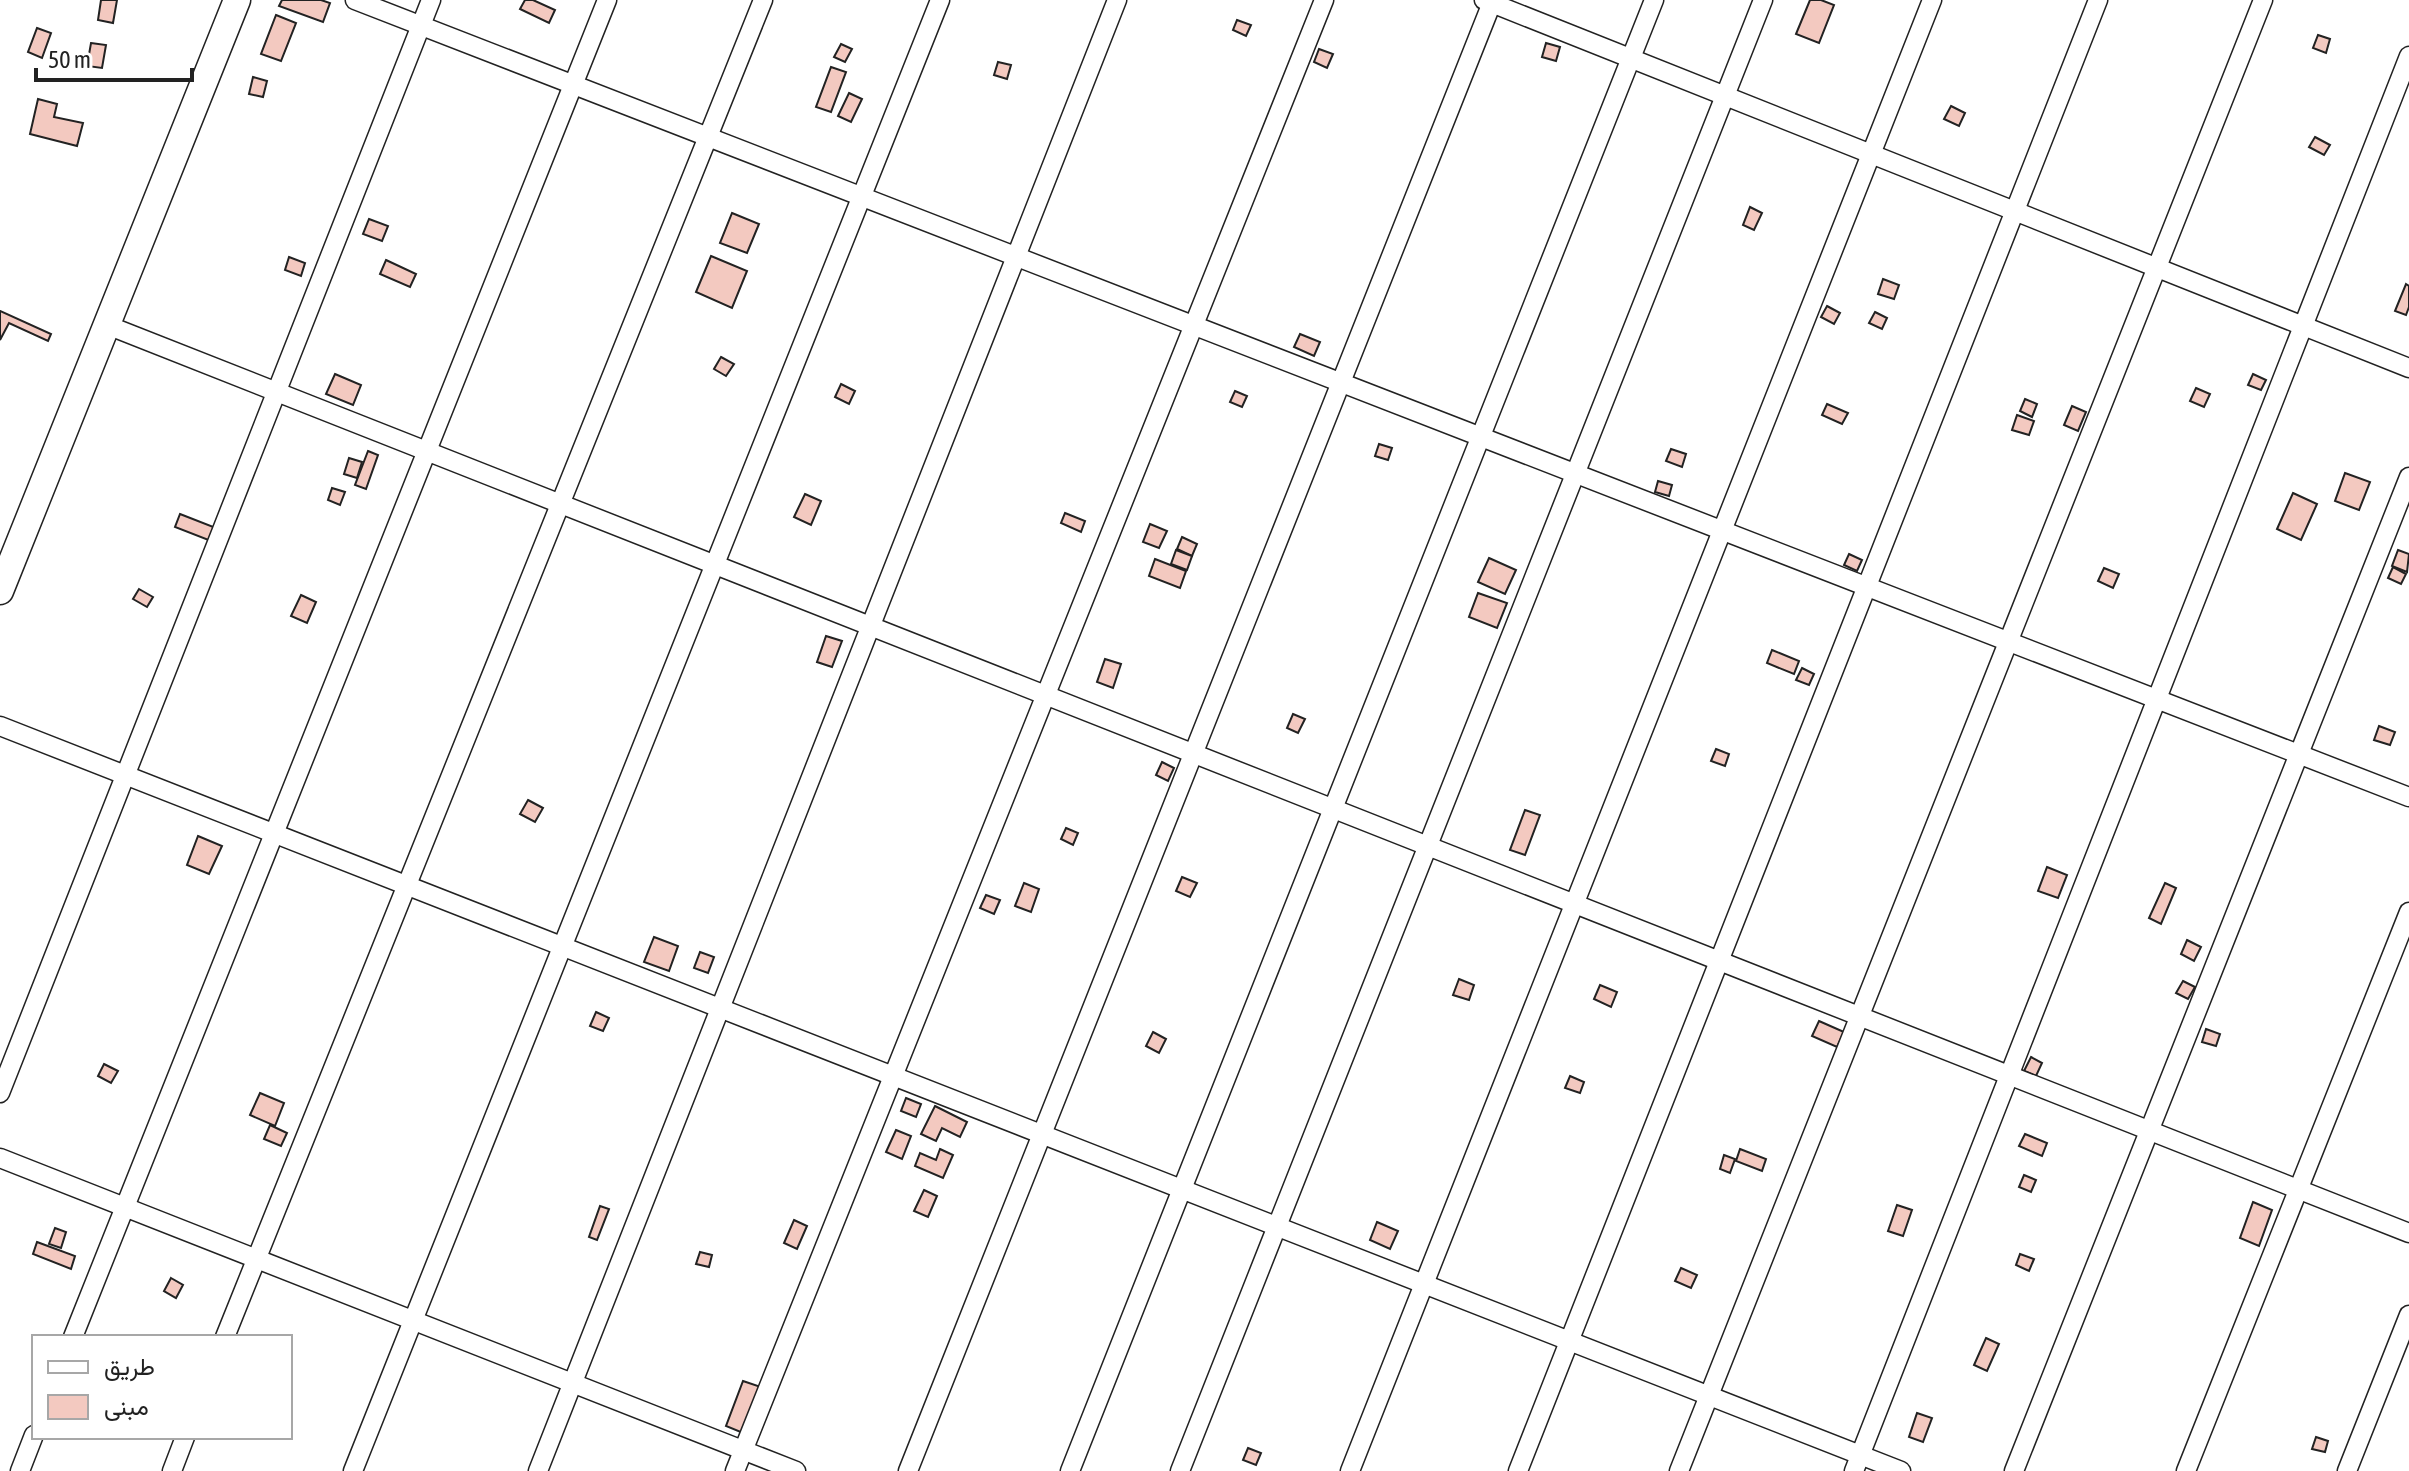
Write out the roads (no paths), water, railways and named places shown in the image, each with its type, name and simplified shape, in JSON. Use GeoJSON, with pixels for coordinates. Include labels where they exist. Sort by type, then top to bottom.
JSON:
{"type":"FeatureCollection","features":[{"type":"Feature","properties":{"kind":"street"},"geometry":{"type":"LineString","coordinates":[[0,591],[237,0]]}},
{"type":"Feature","properties":{"kind":"street"},"geometry":{"type":"LineString","coordinates":[[355,0],[2409,797]]}},
{"type":"Feature","properties":{"kind":"street"},"geometry":{"type":"LineString","coordinates":[[0,1093],[431,0]]}},
{"type":"Feature","properties":{"kind":"street"},"geometry":{"type":"LineString","coordinates":[[74,1335],[607,0]]}},
{"type":"Feature","properties":{"kind":"street"},"geometry":{"type":"LineString","coordinates":[[226,1335],[763,0]]}},
{"type":"Feature","properties":{"kind":"street"},"geometry":{"type":"LineString","coordinates":[[353,1471],[940,0]]}},
{"type":"Feature","properties":{"kind":"street"},"geometry":{"type":"LineString","coordinates":[[538,1471],[1117,0]]}},
{"type":"Feature","properties":{"kind":"street"},"geometry":{"type":"LineString","coordinates":[[735,1471],[1324,0]]}},
{"type":"Feature","properties":{"kind":"street"},"geometry":{"type":"LineString","coordinates":[[1070,1471],[1654,0]]}},
{"type":"Feature","properties":{"kind":"street"},"geometry":{"type":"LineString","coordinates":[[1180,1471],[1763,0]]}},
{"type":"Feature","properties":{"kind":"street"},"geometry":{"type":"LineString","coordinates":[[1350,1471],[1932,0]]}},
{"type":"Feature","properties":{"kind":"street"},"geometry":{"type":"LineString","coordinates":[[1518,1471],[2098,0]]}},
{"type":"Feature","properties":{"kind":"street"},"geometry":{"type":"LineString","coordinates":[[1679,1471],[2263,0]]}},
{"type":"Feature","properties":{"kind":"street"},"geometry":{"type":"LineString","coordinates":[[908,1471],[1490,1],[2409,368]]}},
{"type":"Feature","properties":{"kind":"street"},"geometry":{"type":"LineString","coordinates":[[1858,1463],[2409,56]]}},
{"type":"Feature","properties":{"kind":"street"},"geometry":{"type":"LineString","coordinates":[[107,325],[2409,1233]]}},
{"type":"Feature","properties":{"kind":"street"},"geometry":{"type":"LineString","coordinates":[[2014,1471],[2409,477]]}},
{"type":"Feature","properties":{"kind":"street"},"geometry":{"type":"LineString","coordinates":[[0,726],[1709,1396],[1858,1463],[1901,1471]]}},
{"type":"Feature","properties":{"kind":"street"},"geometry":{"type":"LineString","coordinates":[[2186,1471],[2409,912]]}},
{"type":"Feature","properties":{"kind":"street"},"geometry":{"type":"LineString","coordinates":[[0,1158],[796,1471]]}},
{"type":"Feature","properties":{"kind":"street"},"geometry":{"type":"LineString","coordinates":[[2347,1471],[2409,1315]]}},
{"type":"Feature","properties":{"kind":"street"},"geometry":{"type":"LineString","coordinates":[[20,1471],[32,1439]]}},
{"type":"Feature","properties":{"kind":"street"},"geometry":{"type":"LineString","coordinates":[[172,1471],[184,1439]]}}]}
